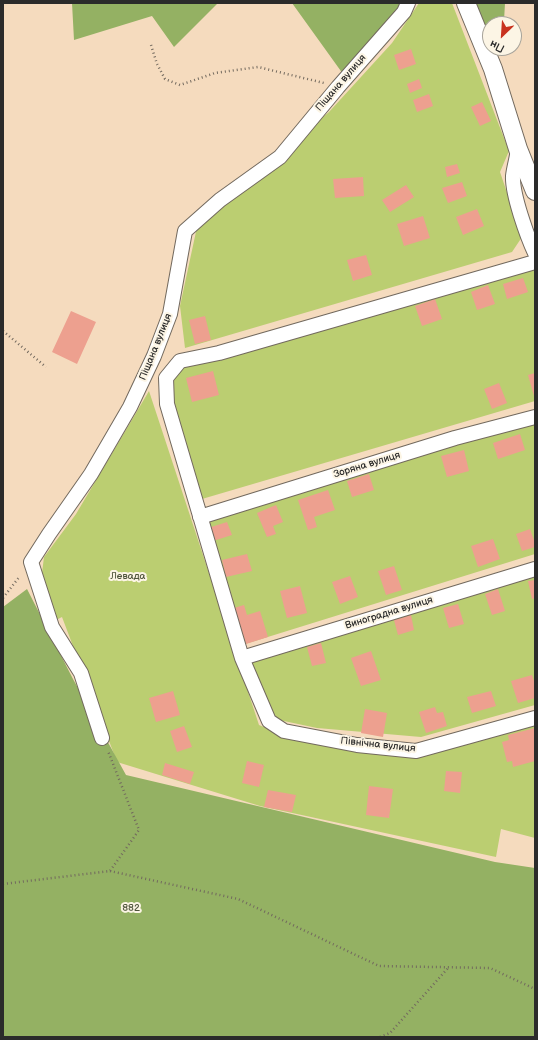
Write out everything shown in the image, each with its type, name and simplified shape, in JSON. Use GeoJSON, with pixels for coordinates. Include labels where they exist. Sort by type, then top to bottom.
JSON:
{"type":"FeatureCollection","features":[{"type":"Feature","properties":{"kind":"street","name":"Піщана вулиця"},"geometry":{"type":"LineString","coordinates":[[31,562],[91,474],[130,407],[154,356],[170,314],[185,231],[220,200],[280,157],[338,87],[404,12],[408,3]]}},
{"type":"Feature","properties":{"kind":"street"},"geometry":{"type":"LineString","coordinates":[[466,3],[493,69],[518,149],[535,191]]}},
{"type":"Feature","properties":{"kind":"street"},"geometry":{"type":"LineString","coordinates":[[518,149],[513,177],[516,195],[529,241],[535,253]]}},
{"type":"Feature","properties":{"kind":"street"},"geometry":{"type":"LineString","coordinates":[[242,658],[167,404],[166,378],[180,361],[219,353],[535,262]]}},
{"type":"Feature","properties":{"kind":"street","name":"Зоряна вулиця"},"geometry":{"type":"LineString","coordinates":[[200,517],[455,438],[535,417]]}},
{"type":"Feature","properties":{"kind":"street"},"geometry":{"type":"LineString","coordinates":[[31,562],[52,627],[81,673],[102,738]]}},
{"type":"Feature","properties":{"kind":"street","name":"Виноградна вулиця"},"geometry":{"type":"LineString","coordinates":[[242,658],[535,569]]}},
{"type":"Feature","properties":{"kind":"street","name":"Північна вулиця"},"geometry":{"type":"LineString","coordinates":[[242,658],[269,721],[284,731],[357,745],[416,751],[535,718]]}},
{"type":"Feature","properties":{"kind":"path"},"geometry":{"type":"LineString","coordinates":[[151,45],[156,64],[164,79],[180,85],[215,73],[258,67],[303,77],[338,87]]}},
{"type":"Feature","properties":{"kind":"path"},"geometry":{"type":"LineString","coordinates":[[3,331],[46,368]]}},
{"type":"Feature","properties":{"kind":"path"},"geometry":{"type":"LineString","coordinates":[[3,598],[31,562]]}},
{"type":"Feature","properties":{"kind":"path"},"geometry":{"type":"LineString","coordinates":[[102,738],[139,830],[110,871]]}},
{"type":"Feature","properties":{"kind":"path"},"geometry":{"type":"LineString","coordinates":[[3,884],[110,871],[238,899],[379,966],[490,968],[535,989]]}},
{"type":"Feature","properties":{"kind":"path"},"geometry":{"type":"LineString","coordinates":[[380,1037],[390,1033],[449,967]]}},
{"type":"Feature","properties":{"kind":"green space"},"geometry":{"type":"Polygon","coordinates":[[[72,3],[218,3],[174,47],[152,16],[74,40],[72,3]]]}},
{"type":"Feature","properties":{"kind":"green space"},"geometry":{"type":"Polygon","coordinates":[[[292,3],[407,3],[343,74],[292,3]]]}},
{"type":"Feature","properties":{"kind":"green space"},"geometry":{"type":"Polygon","coordinates":[[[419,3],[452,3],[509,151],[500,172],[522,237],[512,252],[185,348],[180,306],[197,227],[221,202],[329,112],[392,43],[419,3]]]}},
{"type":"Feature","properties":{"kind":"green space"},"geometry":{"type":"Polygon","coordinates":[[[474,3],[505,3],[504,16],[482,16],[482,20],[474,3]]]}},
{"type":"Feature","properties":{"kind":"green space"},"geometry":{"type":"Polygon","coordinates":[[[535,266],[535,401],[202,499],[168,398],[177,365],[535,266]]]}},
{"type":"Feature","properties":{"kind":"green space","name":"Левада"},"geometry":{"type":"Polygon","coordinates":[[[149,391],[259,725],[276,732],[430,748],[535,718],[535,838],[501,829],[496,857],[260,806],[117,762],[62,617],[54,621],[41,581],[44,557],[76,514],[149,391]]]}},
{"type":"Feature","properties":{"kind":"green space"},"geometry":{"type":"Polygon","coordinates":[[[535,416],[535,554],[242,645],[201,514],[211,506],[535,416]]]}},
{"type":"Feature","properties":{"kind":"green space"},"geometry":{"type":"Polygon","coordinates":[[[535,566],[535,705],[421,737],[317,728],[279,720],[265,709],[246,658],[535,566]]]}},
{"type":"Feature","properties":{"kind":"green space","name":"882"},"geometry":{"type":"Polygon","coordinates":[[[27,589],[73,679],[126,775],[495,862],[535,868],[535,1037],[3,1037],[3,607],[27,589]]]}},
{"type":"Feature","properties":{"kind":"building"},"geometry":{"type":"Polygon","coordinates":[[[411,49],[416,64],[399,70],[394,55],[411,49]]]}},
{"type":"Feature","properties":{"kind":"building"},"geometry":{"type":"Polygon","coordinates":[[[419,79],[422,88],[410,93],[407,84],[419,79]]]}},
{"type":"Feature","properties":{"kind":"building"},"geometry":{"type":"Polygon","coordinates":[[[429,94],[433,106],[417,112],[413,100],[429,94]]]}},
{"type":"Feature","properties":{"kind":"building"},"geometry":{"type":"Polygon","coordinates":[[[482,102],[491,121],[480,126],[471,107],[482,102]]]}},
{"type":"Feature","properties":{"kind":"building"},"geometry":{"type":"Polygon","coordinates":[[[457,164],[460,173],[447,177],[445,167],[457,164]]]}},
{"type":"Feature","properties":{"kind":"building"},"geometry":{"type":"Polygon","coordinates":[[[363,177],[364,196],[335,198],[333,179],[363,177]]]}},
{"type":"Feature","properties":{"kind":"building"},"geometry":{"type":"Polygon","coordinates":[[[462,182],[467,196],[448,203],[442,188],[462,182]]]}},
{"type":"Feature","properties":{"kind":"building"},"geometry":{"type":"Polygon","coordinates":[[[406,185],[414,197],[390,212],[382,200],[406,185]]]}},
{"type":"Feature","properties":{"kind":"building"},"geometry":{"type":"Polygon","coordinates":[[[477,209],[484,226],[463,235],[456,217],[477,209]]]}},
{"type":"Feature","properties":{"kind":"building"},"geometry":{"type":"Polygon","coordinates":[[[423,216],[430,238],[404,246],[397,224],[423,216]]]}},
{"type":"Feature","properties":{"kind":"building"},"geometry":{"type":"Polygon","coordinates":[[[366,255],[372,275],[353,281],[347,260],[366,255]]]}},
{"type":"Feature","properties":{"kind":"building"},"geometry":{"type":"Polygon","coordinates":[[[523,278],[528,292],[507,299],[503,284],[523,278]]]}},
{"type":"Feature","properties":{"kind":"building"},"geometry":{"type":"Polygon","coordinates":[[[488,285],[495,304],[477,310],[471,292],[488,285]]]}},
{"type":"Feature","properties":{"kind":"building"},"geometry":{"type":"Polygon","coordinates":[[[435,299],[442,319],[422,326],[415,306],[435,299]]]}},
{"type":"Feature","properties":{"kind":"building"},"geometry":{"type":"Polygon","coordinates":[[[71,311],[96,322],[77,364],[52,352],[71,311]]]}},
{"type":"Feature","properties":{"kind":"building"},"geometry":{"type":"Polygon","coordinates":[[[205,316],[211,340],[195,344],[189,320],[205,316]]]}},
{"type":"Feature","properties":{"kind":"building"},"geometry":{"type":"Polygon","coordinates":[[[213,371],[219,395],[192,402],[186,378],[213,371]]]}},
{"type":"Feature","properties":{"kind":"building"},"geometry":{"type":"Polygon","coordinates":[[[535,373],[535,396],[534,396],[528,375],[535,373]]]}},
{"type":"Feature","properties":{"kind":"building"},"geometry":{"type":"Polygon","coordinates":[[[499,383],[507,403],[492,409],[484,389],[499,383]]]}},
{"type":"Feature","properties":{"kind":"building"},"geometry":{"type":"Polygon","coordinates":[[[520,434],[525,450],[498,459],[493,443],[520,434]]]}},
{"type":"Feature","properties":{"kind":"building"},"geometry":{"type":"Polygon","coordinates":[[[464,450],[469,471],[447,477],[441,456],[464,450]]]}},
{"type":"Feature","properties":{"kind":"building"},"geometry":{"type":"Polygon","coordinates":[[[369,474],[374,490],[352,497],[347,481],[369,474]]]}},
{"type":"Feature","properties":{"kind":"building"},"geometry":{"type":"Polygon","coordinates":[[[328,490],[335,510],[314,517],[317,527],[308,530],[298,500],[328,490]]]}},
{"type":"Feature","properties":{"kind":"building"},"geometry":{"type":"Polygon","coordinates":[[[276,505],[283,522],[273,526],[276,534],[267,537],[257,513],[276,505]]]}},
{"type":"Feature","properties":{"kind":"building"},"geometry":{"type":"Polygon","coordinates":[[[227,522],[232,535],[213,541],[208,528],[227,522]]]}},
{"type":"Feature","properties":{"kind":"building"},"geometry":{"type":"Polygon","coordinates":[[[530,529],[535,547],[522,551],[516,534],[530,529]]]}},
{"type":"Feature","properties":{"kind":"building"},"geometry":{"type":"Polygon","coordinates":[[[493,539],[500,559],[478,567],[471,546],[493,539]]]}},
{"type":"Feature","properties":{"kind":"building"},"geometry":{"type":"Polygon","coordinates":[[[247,554],[252,571],[226,577],[222,560],[247,554]]]}},
{"type":"Feature","properties":{"kind":"building"},"geometry":{"type":"Polygon","coordinates":[[[394,566],[402,590],[386,595],[378,571],[394,566]]]}},
{"type":"Feature","properties":{"kind":"building"},"geometry":{"type":"Polygon","coordinates":[[[350,576],[358,597],[340,604],[332,582],[350,576]]]}},
{"type":"Feature","properties":{"kind":"building"},"geometry":{"type":"Polygon","coordinates":[[[535,580],[535,598],[532,599],[528,581],[535,580]]]}},
{"type":"Feature","properties":{"kind":"building"},"geometry":{"type":"Polygon","coordinates":[[[300,586],[307,613],[287,618],[280,591],[300,586]]]}},
{"type":"Feature","properties":{"kind":"building"},"geometry":{"type":"Polygon","coordinates":[[[498,589],[505,611],[492,615],[485,594],[498,589]]]}},
{"type":"Feature","properties":{"kind":"building"},"geometry":{"type":"Polygon","coordinates":[[[458,604],[464,624],[449,628],[443,608],[458,604]]]}},
{"type":"Feature","properties":{"kind":"building"},"geometry":{"type":"Polygon","coordinates":[[[244,605],[247,615],[260,611],[268,637],[246,644],[234,608],[244,605]]]}},
{"type":"Feature","properties":{"kind":"building"},"geometry":{"type":"Polygon","coordinates":[[[411,615],[414,630],[398,635],[394,620],[411,615]]]}},
{"type":"Feature","properties":{"kind":"building"},"geometry":{"type":"Polygon","coordinates":[[[321,643],[326,663],[312,666],[307,647],[321,643]]]}},
{"type":"Feature","properties":{"kind":"building"},"geometry":{"type":"Polygon","coordinates":[[[371,651],[381,680],[361,686],[351,658],[371,651]]]}},
{"type":"Feature","properties":{"kind":"building"},"geometry":{"type":"Polygon","coordinates":[[[532,675],[535,684],[535,698],[518,703],[511,681],[532,675]]]}},
{"type":"Feature","properties":{"kind":"building"},"geometry":{"type":"Polygon","coordinates":[[[173,691],[180,715],[156,722],[149,698],[173,691]]]}},
{"type":"Feature","properties":{"kind":"building"},"geometry":{"type":"Polygon","coordinates":[[[491,691],[496,706],[472,713],[467,697],[491,691]]]}},
{"type":"Feature","properties":{"kind":"building"},"geometry":{"type":"Polygon","coordinates":[[[435,707],[437,713],[443,712],[447,726],[426,733],[419,712],[435,707]]]}},
{"type":"Feature","properties":{"kind":"building"},"geometry":{"type":"Polygon","coordinates":[[[365,709],[387,713],[383,737],[361,733],[365,709]]]}},
{"type":"Feature","properties":{"kind":"building"},"geometry":{"type":"Polygon","coordinates":[[[184,726],[192,747],[177,752],[170,731],[184,726]]]}},
{"type":"Feature","properties":{"kind":"building"},"geometry":{"type":"Polygon","coordinates":[[[535,728],[535,761],[513,767],[512,761],[507,762],[502,742],[509,740],[508,735],[535,728]]]}},
{"type":"Feature","properties":{"kind":"building"},"geometry":{"type":"Polygon","coordinates":[[[247,761],[264,765],[259,787],[242,783],[247,761]]]}},
{"type":"Feature","properties":{"kind":"building"},"geometry":{"type":"Polygon","coordinates":[[[165,763],[194,772],[190,784],[162,775],[165,763]]]}},
{"type":"Feature","properties":{"kind":"building"},"geometry":{"type":"Polygon","coordinates":[[[446,771],[462,772],[460,793],[444,791],[446,771]]]}},
{"type":"Feature","properties":{"kind":"building"},"geometry":{"type":"Polygon","coordinates":[[[369,786],[393,789],[389,818],[366,815],[369,786]]]}},
{"type":"Feature","properties":{"kind":"building"},"geometry":{"type":"Polygon","coordinates":[[[268,790],[296,795],[292,812],[264,807],[268,790]]]}}]}
